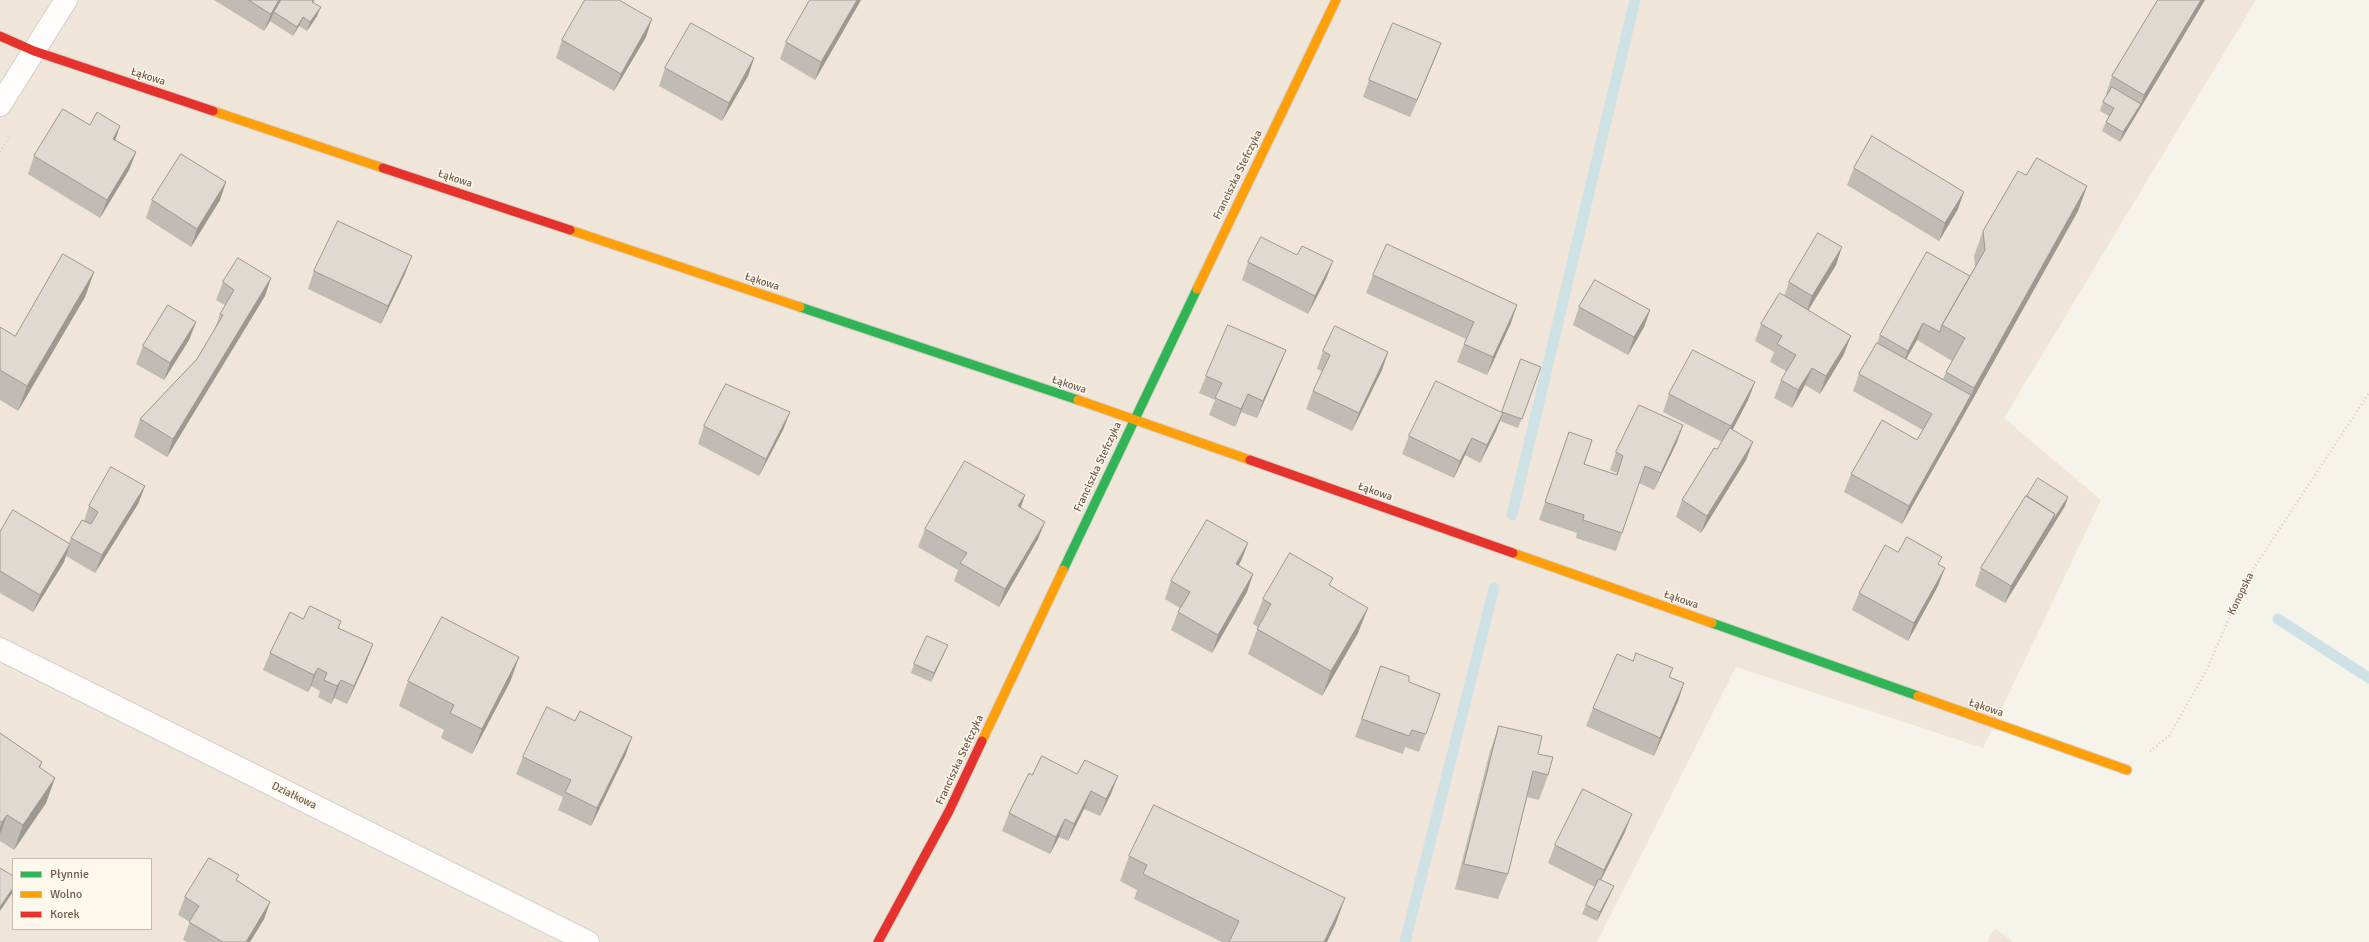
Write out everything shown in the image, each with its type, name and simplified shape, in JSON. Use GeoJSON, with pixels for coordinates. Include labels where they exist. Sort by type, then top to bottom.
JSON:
{"type":"FeatureCollection","features":[{"type":"Feature","properties":{"kind":"street"},"geometry":{"type":"LineString","coordinates":[[0,105],[66,0]]}},
{"type":"Feature","properties":{"kind":"street","name":"Franciszka Stefczyka"},"geometry":{"type":"LineString","coordinates":[[878,942],[949,811],[1134,419],[1336,0]]}},
{"type":"Feature","properties":{"kind":"street","name":"Łąkowa"},"geometry":{"type":"LineString","coordinates":[[0,36],[34,51],[1134,419],[2127,770]]}},
{"type":"Feature","properties":{"kind":"street","name":"Działkowa"},"geometry":{"type":"LineString","coordinates":[[0,649],[588,942]]}},
{"type":"Feature","properties":{"kind":"path","name":"Konopska"},"geometry":{"type":"LineString","coordinates":[[2127,770],[2169,736],[2206,671],[2246,580],[2369,393]]}},
{"type":"Feature","properties":{"kind":"shaded area"},"geometry":{"type":"Polygon","coordinates":[[[0,0],[2256,0],[2004,418],[2101,500],[1983,748],[1736,667],[1597,942],[0,942],[0,0]]]}},
{"type":"Feature","properties":{"kind":"shaded area"},"geometry":{"type":"Polygon","coordinates":[[[1995,928],[2013,942],[1987,942],[1995,928]]]}},
{"type":"Feature","properties":{"kind":"building"},"geometry":{"type":"Polygon","coordinates":[[[249,0],[279,0],[271,14],[249,0]]]}},
{"type":"Feature","properties":{"kind":"building"},"geometry":{"type":"Polygon","coordinates":[[[281,0],[313,0],[312,2],[321,7],[310,22],[303,17],[297,27],[274,12],[281,0]]]}},
{"type":"Feature","properties":{"kind":"building"},"geometry":{"type":"Polygon","coordinates":[[[585,0],[619,0],[652,19],[621,74],[562,40],[585,0]]]}},
{"type":"Feature","properties":{"kind":"building"},"geometry":{"type":"Polygon","coordinates":[[[810,0],[857,0],[821,62],[786,42],[810,0]]]}},
{"type":"Feature","properties":{"kind":"building"},"geometry":{"type":"Polygon","coordinates":[[[2158,0],[2201,0],[2144,95],[2112,76],[2158,0]]]}},
{"type":"Feature","properties":{"kind":"building"},"geometry":{"type":"Polygon","coordinates":[[[691,23],[754,58],[729,103],[665,68],[691,23]]]}},
{"type":"Feature","properties":{"kind":"building"},"geometry":{"type":"Polygon","coordinates":[[[1393,23],[1441,43],[1417,100],[1369,80],[1393,23]]]}},
{"type":"Feature","properties":{"kind":"building"},"geometry":{"type":"Polygon","coordinates":[[[2112,87],[2141,104],[2123,132],[2106,122],[2114,108],[2103,102],[2112,87]]]}},
{"type":"Feature","properties":{"kind":"building"},"geometry":{"type":"Polygon","coordinates":[[[63,109],[90,125],[97,112],[120,126],[113,139],[136,152],[107,200],[34,156],[63,109]]]}},
{"type":"Feature","properties":{"kind":"building"},"geometry":{"type":"Polygon","coordinates":[[[1872,136],[1964,192],[1945,223],[1854,168],[1872,136]]]}},
{"type":"Feature","properties":{"kind":"building"},"geometry":{"type":"Polygon","coordinates":[[[181,154],[226,182],[197,229],[152,200],[181,154]]]}},
{"type":"Feature","properties":{"kind":"building"},"geometry":{"type":"Polygon","coordinates":[[[2037,158],[2087,186],[1974,388],[1946,372],[1965,338],[1942,325],[1985,250],[1983,231],[2018,171],[2026,175],[2037,158]]]}},
{"type":"Feature","properties":{"kind":"building"},"geometry":{"type":"Polygon","coordinates":[[[338,221],[412,256],[388,306],[314,271],[338,221]]]}},
{"type":"Feature","properties":{"kind":"building"},"geometry":{"type":"Polygon","coordinates":[[[1818,233],[1842,247],[1812,296],[1789,282],[1818,233]]]}},
{"type":"Feature","properties":{"kind":"building"},"geometry":{"type":"Polygon","coordinates":[[[1261,237],[1297,255],[1302,246],[1333,261],[1315,296],[1248,262],[1261,237]]]}},
{"type":"Feature","properties":{"kind":"building"},"geometry":{"type":"Polygon","coordinates":[[[1387,244],[1517,305],[1493,357],[1464,344],[1474,322],[1373,275],[1387,244]]]}},
{"type":"Feature","properties":{"kind":"building"},"geometry":{"type":"Polygon","coordinates":[[[1927,252],[1970,276],[1942,325],[1940,332],[1923,323],[1908,351],[1880,335],[1927,252]]]}},
{"type":"Feature","properties":{"kind":"building"},"geometry":{"type":"Polygon","coordinates":[[[63,254],[94,272],[27,386],[0,370],[0,327],[15,336],[63,254]]]}},
{"type":"Feature","properties":{"kind":"building"},"geometry":{"type":"Polygon","coordinates":[[[238,258],[271,278],[173,439],[140,419],[197,359],[223,315],[220,314],[234,290],[223,282],[238,258]]]}},
{"type":"Feature","properties":{"kind":"building"},"geometry":{"type":"Polygon","coordinates":[[[1595,280],[1650,310],[1634,337],[1579,307],[1595,280]]]}},
{"type":"Feature","properties":{"kind":"building"},"geometry":{"type":"Polygon","coordinates":[[[1780,293],[1851,336],[1826,376],[1812,368],[1798,390],[1781,380],[1796,355],[1777,344],[1782,336],[1761,324],[1780,293]]]}},
{"type":"Feature","properties":{"kind":"building"},"geometry":{"type":"Polygon","coordinates":[[[168,305],[196,322],[170,363],[143,346],[168,305]]]}},
{"type":"Feature","properties":{"kind":"building"},"geometry":{"type":"Polygon","coordinates":[[[1228,325],[1286,350],[1263,401],[1248,394],[1241,409],[1215,398],[1222,383],[1206,376],[1228,325]]]}},
{"type":"Feature","properties":{"kind":"building"},"geometry":{"type":"Polygon","coordinates":[[[1335,326],[1388,352],[1359,413],[1313,391],[1330,355],[1323,351],[1335,326]]]}},
{"type":"Feature","properties":{"kind":"building"},"geometry":{"type":"Polygon","coordinates":[[[1877,343],[1971,395],[1909,506],[1851,474],[1882,420],[1917,440],[1932,414],[1859,374],[1877,343]]]}},
{"type":"Feature","properties":{"kind":"building"},"geometry":{"type":"Polygon","coordinates":[[[1693,350],[1755,382],[1731,426],[1669,394],[1693,350]]]}},
{"type":"Feature","properties":{"kind":"building"},"geometry":{"type":"Polygon","coordinates":[[[1521,359],[1541,367],[1522,419],[1502,412],[1521,359]]]}},
{"type":"Feature","properties":{"kind":"building"},"geometry":{"type":"Polygon","coordinates":[[[1436,381],[1503,413],[1487,445],[1472,438],[1460,461],[1409,436],[1436,381]]]}},
{"type":"Feature","properties":{"kind":"building"},"geometry":{"type":"Polygon","coordinates":[[[726,384],[790,412],[766,459],[704,426],[726,384]]]}},
{"type":"Feature","properties":{"kind":"building"},"geometry":{"type":"Polygon","coordinates":[[[1639,405],[1683,425],[1661,473],[1645,466],[1622,533],[1583,520],[1584,515],[1545,502],[1569,432],[1592,440],[1584,464],[1617,475],[1623,456],[1616,452],[1639,405]]]}},
{"type":"Feature","properties":{"kind":"building"},"geometry":{"type":"Polygon","coordinates":[[[1730,428],[1753,442],[1707,516],[1682,500],[1714,448],[1717,449],[1730,428]]]}},
{"type":"Feature","properties":{"kind":"building"},"geometry":{"type":"Polygon","coordinates":[[[965,461],[1025,495],[1018,506],[1045,522],[1005,589],[960,563],[967,553],[925,529],[965,461]]]}},
{"type":"Feature","properties":{"kind":"building"},"geometry":{"type":"Polygon","coordinates":[[[111,467],[145,486],[102,555],[71,538],[82,520],[91,524],[98,512],[89,506],[111,467]]]}},
{"type":"Feature","properties":{"kind":"building"},"geometry":{"type":"Polygon","coordinates":[[[2038,478],[2068,497],[2052,522],[2055,514],[2027,496],[2038,478]]]}},
{"type":"Feature","properties":{"kind":"building"},"geometry":{"type":"Polygon","coordinates":[[[2026,496],[2055,514],[2011,586],[1981,568],[2026,496]]]}},
{"type":"Feature","properties":{"kind":"building"},"geometry":{"type":"Polygon","coordinates":[[[13,510],[70,544],[40,595],[0,571],[0,532],[13,510]]]}},
{"type":"Feature","properties":{"kind":"building"},"geometry":{"type":"Polygon","coordinates":[[[1207,520],[1248,543],[1236,564],[1253,574],[1218,635],[1178,612],[1190,592],[1171,581],[1207,520]]]}},
{"type":"Feature","properties":{"kind":"building"},"geometry":{"type":"Polygon","coordinates":[[[1907,537],[1942,557],[1938,564],[1945,568],[1914,623],[1859,593],[1885,545],[1898,552],[1907,537]]]}},
{"type":"Feature","properties":{"kind":"building"},"geometry":{"type":"Polygon","coordinates":[[[1290,553],[1333,578],[1329,585],[1368,608],[1331,671],[1257,629],[1271,604],[1263,599],[1290,553]]]}},
{"type":"Feature","properties":{"kind":"building"},"geometry":{"type":"Polygon","coordinates":[[[310,606],[341,621],[338,628],[373,644],[354,686],[341,680],[337,686],[324,680],[327,673],[318,668],[314,675],[270,653],[290,612],[303,619],[310,606]]]}},
{"type":"Feature","properties":{"kind":"building"},"geometry":{"type":"Polygon","coordinates":[[[442,617],[519,657],[482,729],[450,713],[454,705],[408,681],[442,617]]]}},
{"type":"Feature","properties":{"kind":"building"},"geometry":{"type":"Polygon","coordinates":[[[927,636],[948,645],[934,673],[914,664],[927,636]]]}},
{"type":"Feature","properties":{"kind":"building"},"geometry":{"type":"Polygon","coordinates":[[[1636,653],[1673,668],[1669,677],[1684,683],[1660,738],[1593,708],[1617,654],[1633,661],[1636,653]]]}},
{"type":"Feature","properties":{"kind":"building"},"geometry":{"type":"Polygon","coordinates":[[[1381,666],[1409,676],[1409,682],[1440,694],[1426,734],[1412,730],[1409,736],[1362,719],[1381,666]]]}},
{"type":"Feature","properties":{"kind":"building"},"geometry":{"type":"Polygon","coordinates":[[[547,707],[575,721],[580,711],[632,737],[597,808],[565,792],[571,780],[523,757],[547,707]]]}},
{"type":"Feature","properties":{"kind":"building"},"geometry":{"type":"Polygon","coordinates":[[[1499,726],[1542,736],[1538,754],[1553,757],[1548,775],[1533,771],[1508,874],[1464,864],[1499,726]]]}},
{"type":"Feature","properties":{"kind":"building"},"geometry":{"type":"Polygon","coordinates":[[[0,733],[42,762],[39,767],[55,778],[23,825],[7,815],[2,822],[0,821],[0,733]]]}},
{"type":"Feature","properties":{"kind":"building"},"geometry":{"type":"Polygon","coordinates":[[[1042,756],[1077,774],[1085,760],[1118,776],[1106,799],[1091,791],[1074,824],[1065,819],[1056,837],[1009,813],[1029,773],[1032,775],[1042,756]]]}},
{"type":"Feature","properties":{"kind":"building"},"geometry":{"type":"Polygon","coordinates":[[[1583,789],[1632,814],[1604,870],[1555,845],[1583,789]]]}},
{"type":"Feature","properties":{"kind":"building"},"geometry":{"type":"Polygon","coordinates":[[[1154,805],[1345,898],[1324,942],[1229,942],[1239,921],[1143,874],[1147,865],[1129,856],[1154,805]]]}},
{"type":"Feature","properties":{"kind":"building"},"geometry":{"type":"Polygon","coordinates":[[[209,858],[239,875],[236,880],[270,902],[246,942],[223,942],[189,922],[199,906],[185,897],[209,858]]]}},
{"type":"Feature","properties":{"kind":"building"},"geometry":{"type":"Polygon","coordinates":[[[0,868],[12,875],[12,889],[0,907],[0,868]]]}},
{"type":"Feature","properties":{"kind":"building"},"geometry":{"type":"Polygon","coordinates":[[[1599,879],[1614,886],[1600,912],[1586,905],[1599,879]]]}},
{"type":"Feature","properties":{"kind":"waterway"},"geometry":{"type":"LineString","coordinates":[[1512,515],[1635,0]]}},
{"type":"Feature","properties":{"kind":"waterway"},"geometry":{"type":"LineString","coordinates":[[1405,942],[1494,588]]}},
{"type":"Feature","properties":{"kind":"waterway"},"geometry":{"type":"LineString","coordinates":[[2278,619],[2369,678]]}},
{"type":"Feature","properties":{"kind":"traffic: fast"},"geometry":{"type":"LineString","coordinates":[[1063,570],[1197,289]]}},
{"type":"Feature","properties":{"kind":"traffic: fast"},"geometry":{"type":"LineString","coordinates":[[800,307],[1078,400]]}},
{"type":"Feature","properties":{"kind":"traffic: fast"},"geometry":{"type":"LineString","coordinates":[[1712,623],[1918,696]]}},
{"type":"Feature","properties":{"kind":"traffic: slow"},"geometry":{"type":"LineString","coordinates":[[1197,289],[1336,0]]}},
{"type":"Feature","properties":{"kind":"traffic: slow"},"geometry":{"type":"LineString","coordinates":[[213,111],[383,168]]}},
{"type":"Feature","properties":{"kind":"traffic: slow"},"geometry":{"type":"LineString","coordinates":[[570,230],[800,307]]}},
{"type":"Feature","properties":{"kind":"traffic: slow"},"geometry":{"type":"LineString","coordinates":[[1078,400],[1250,460]]}},
{"type":"Feature","properties":{"kind":"traffic: slow"},"geometry":{"type":"LineString","coordinates":[[1513,553],[1712,623]]}},
{"type":"Feature","properties":{"kind":"traffic: slow"},"geometry":{"type":"LineString","coordinates":[[982,741],[1063,570]]}},
{"type":"Feature","properties":{"kind":"traffic: slow"},"geometry":{"type":"LineString","coordinates":[[1918,696],[2127,770]]}},
{"type":"Feature","properties":{"kind":"traffic: jam"},"geometry":{"type":"LineString","coordinates":[[0,36],[34,51],[213,111]]}},
{"type":"Feature","properties":{"kind":"traffic: jam"},"geometry":{"type":"LineString","coordinates":[[383,168],[570,230]]}},
{"type":"Feature","properties":{"kind":"traffic: jam"},"geometry":{"type":"LineString","coordinates":[[1250,460],[1513,553]]}},
{"type":"Feature","properties":{"kind":"traffic: jam"},"geometry":{"type":"LineString","coordinates":[[878,942],[949,811],[982,741]]}}]}
